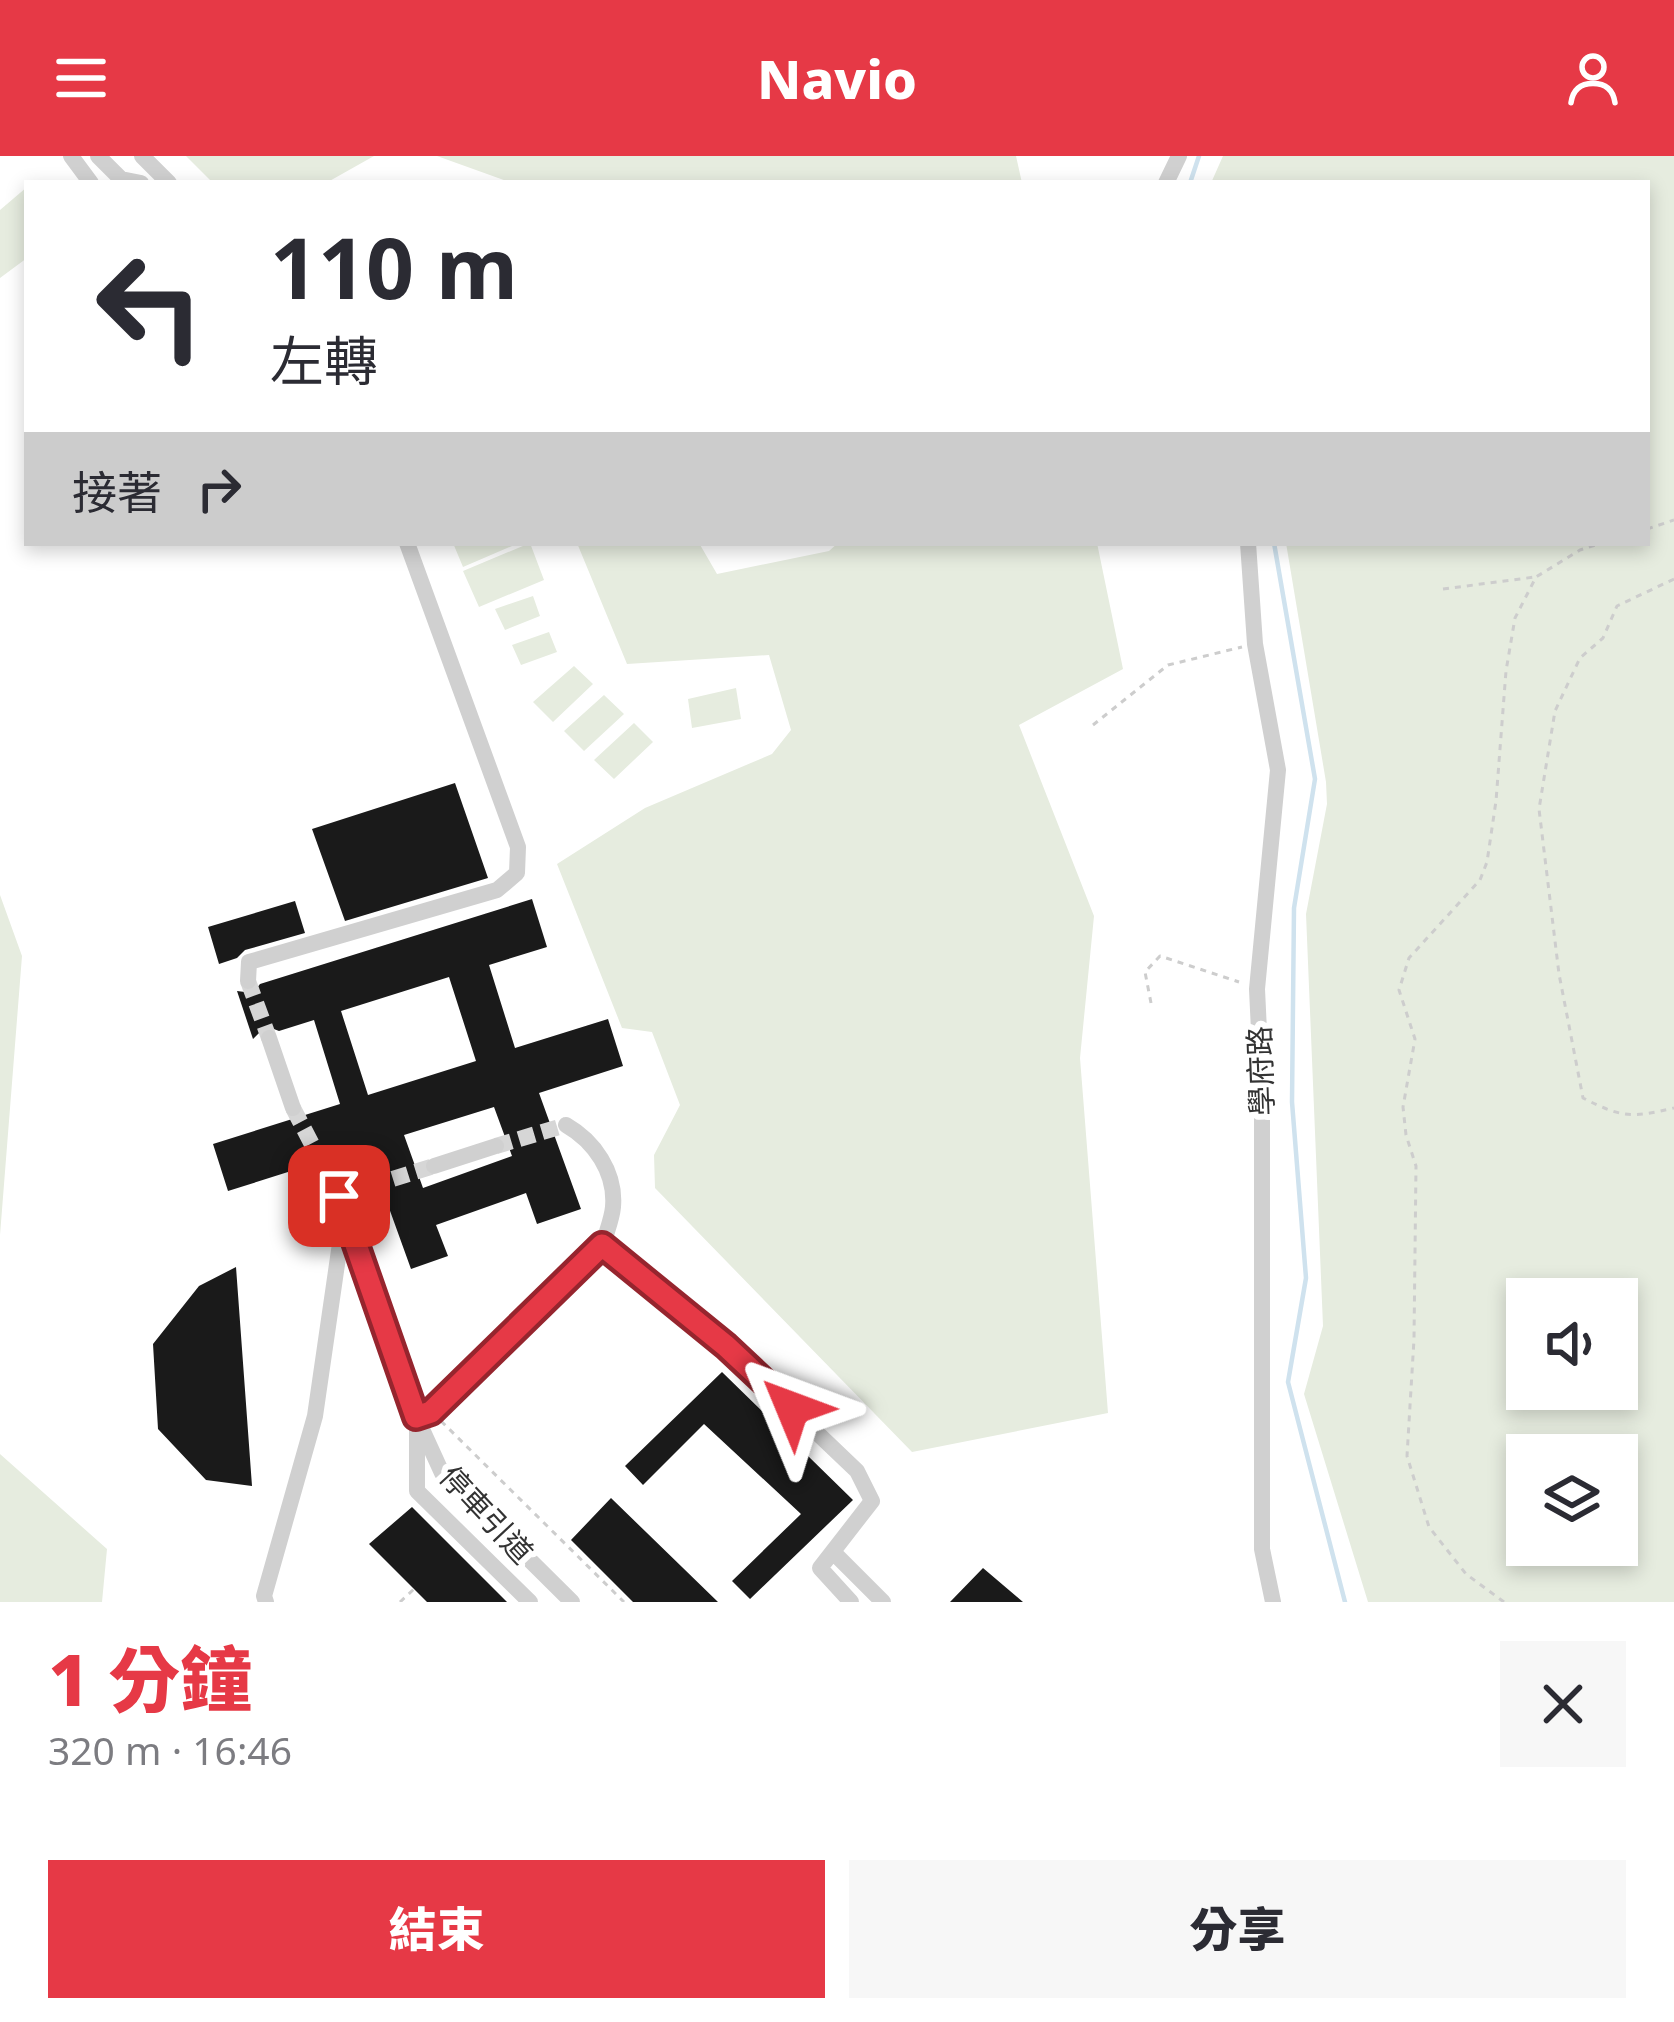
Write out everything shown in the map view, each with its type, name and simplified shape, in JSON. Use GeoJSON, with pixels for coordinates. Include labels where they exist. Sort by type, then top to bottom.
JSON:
{"type":"FeatureCollection","features":[{"type":"Feature","properties":{"kind":"street"},"geometry":{"type":"LineString","coordinates":[[70,156],[89,180]]}},
{"type":"Feature","properties":{"kind":"street"},"geometry":{"type":"LineString","coordinates":[[98,156],[126,180]]}},
{"type":"Feature","properties":{"kind":"street"},"geometry":{"type":"LineString","coordinates":[[142,156],[166,180]]}},
{"type":"Feature","properties":{"kind":"street"},"geometry":{"type":"LineString","coordinates":[[248,981],[249,962],[497,890],[517,873],[518,847],[408,546]]}},
{"type":"Feature","properties":{"kind":"street","name":"學府路"},"geometry":{"type":"LineString","coordinates":[[1248,546],[1255,644],[1278,770],[1257,989],[1262,1094],[1262,1549],[1274,1602]]}},
{"type":"Feature","properties":{"kind":"street"},"geometry":{"type":"LineString","coordinates":[[269,1038],[293,1108]]}},
{"type":"Feature","properties":{"kind":"street"},"geometry":{"type":"LineString","coordinates":[[424,1414],[602,1245],[614,1204],[601,1154],[586,1136],[566,1125]]}},
{"type":"Feature","properties":{"kind":"street"},"geometry":{"type":"LineString","coordinates":[[434,1166],[496,1146]]}},
{"type":"Feature","properties":{"kind":"street"},"geometry":{"type":"LineString","coordinates":[[370,1186],[339,1196],[424,1414],[417,1491],[530,1602]]}},
{"type":"Feature","properties":{"kind":"street"},"geometry":{"type":"LineString","coordinates":[[266,1602],[315,1415],[345,1209]]}},
{"type":"Feature","properties":{"kind":"street"},"geometry":{"type":"LineString","coordinates":[[602,1245],[726,1346],[857,1471],[872,1501],[820,1568],[850,1602]]}},
{"type":"Feature","properties":{"kind":"street","name":"停車引道"},"geometry":{"type":"LineString","coordinates":[[424,1414],[442,1473],[572,1602]]}},
{"type":"Feature","properties":{"kind":"street"},"geometry":{"type":"LineString","coordinates":[[834,1553],[884,1602]]}},
{"type":"Feature","properties":{"kind":"path"},"geometry":{"type":"LineString","coordinates":[[1443,589],[1536,577],[1593,546]]}},
{"type":"Feature","properties":{"kind":"path"},"geometry":{"type":"LineString","coordinates":[[1504,1602],[1466,1574],[1429,1528],[1408,1456],[1416,1166],[1403,1107],[1415,1039],[1399,990],[1409,958],[1480,880],[1487,862],[1506,671],[1516,618],[1536,577]]}},
{"type":"Feature","properties":{"kind":"path"},"geometry":{"type":"LineString","coordinates":[[1674,580],[1617,606],[1604,638],[1580,658],[1555,711],[1539,809],[1558,974],[1583,1098],[1618,1116],[1674,1108]]}},
{"type":"Feature","properties":{"kind":"path"},"geometry":{"type":"LineString","coordinates":[[1093,725],[1168,665],[1255,644]]}},
{"type":"Feature","properties":{"kind":"path"},"geometry":{"type":"LineString","coordinates":[[1151,1004],[1144,972],[1160,956],[1257,989]]}},
{"type":"Feature","properties":{"kind":"path"},"geometry":{"type":"LineString","coordinates":[[424,1414],[624,1602]]}},
{"type":"Feature","properties":{"kind":"path"},"geometry":{"type":"LineString","coordinates":[[400,1602],[414,1589]]}},
{"type":"Feature","properties":{"kind":"shaded area"},"geometry":{"type":"Polygon","coordinates":[[[186,156],[374,156],[331,180],[210,180],[186,156]]]}},
{"type":"Feature","properties":{"kind":"shaded area"},"geometry":{"type":"Polygon","coordinates":[[[437,156],[1016,156],[1021,180],[504,180],[437,156]]]}},
{"type":"Feature","properties":{"kind":"shaded area"},"geometry":{"type":"Polygon","coordinates":[[[1223,156],[1674,156],[1674,1602],[1368,1602],[1304,1394],[1323,1326],[1306,914],[1327,804],[1287,546],[1650,546],[1650,180],[1212,180],[1223,156]]]}},
{"type":"Feature","properties":{"kind":"shaded area"},"geometry":{"type":"Polygon","coordinates":[[[24,190],[24,260],[0,278],[0,210],[24,190]]]}},
{"type":"Feature","properties":{"kind":"shaded area"},"geometry":{"type":"Polygon","coordinates":[[[454,546],[512,546],[463,567],[454,546]]]}},
{"type":"Feature","properties":{"kind":"shaded area"},"geometry":{"type":"Polygon","coordinates":[[[531,546],[544,580],[479,607],[463,571],[531,546]]]}},
{"type":"Feature","properties":{"kind":"shaded area"},"geometry":{"type":"Polygon","coordinates":[[[578,546],[701,546],[717,574],[835,546],[1098,546],[1123,669],[1019,725],[1094,916],[1080,1058],[1108,1413],[912,1452],[655,1188],[654,1155],[680,1105],[652,1032],[622,1028],[557,864],[645,808],[772,754],[791,730],[769,655],[627,664],[578,546]]]}},
{"type":"Feature","properties":{"kind":"shaded area"},"geometry":{"type":"Polygon","coordinates":[[[533,596],[540,616],[505,630],[495,609],[533,596]]]}},
{"type":"Feature","properties":{"kind":"shaded area"},"geometry":{"type":"Polygon","coordinates":[[[549,632],[557,652],[521,665],[512,645],[549,632]]]}},
{"type":"Feature","properties":{"kind":"shaded area"},"geometry":{"type":"Polygon","coordinates":[[[574,666],[593,684],[553,722],[533,702],[574,666]]]}},
{"type":"Feature","properties":{"kind":"shaded area"},"geometry":{"type":"Polygon","coordinates":[[[736,688],[741,719],[692,728],[688,699],[736,688]]]}},
{"type":"Feature","properties":{"kind":"shaded area"},"geometry":{"type":"Polygon","coordinates":[[[604,695],[624,714],[584,751],[564,731],[604,695]]]}},
{"type":"Feature","properties":{"kind":"shaded area"},"geometry":{"type":"Polygon","coordinates":[[[634,723],[653,742],[614,779],[594,760],[634,723]]]}},
{"type":"Feature","properties":{"kind":"shaded area"},"geometry":{"type":"Polygon","coordinates":[[[0,895],[22,956],[0,1235],[0,895]]]}},
{"type":"Feature","properties":{"kind":"shaded area"},"geometry":{"type":"Polygon","coordinates":[[[0,1454],[107,1549],[102,1602],[0,1602],[0,1454]]]}},
{"type":"Feature","properties":{"kind":"building"},"geometry":{"type":"Polygon","coordinates":[[[455,783],[488,878],[345,921],[312,829],[455,783]]]}},
{"type":"Feature","properties":{"kind":"building"},"geometry":{"type":"Polygon","coordinates":[[[532,899],[547,947],[489,965],[515,1048],[608,1019],[623,1066],[539,1093],[581,1209],[537,1224],[526,1193],[436,1225],[448,1256],[411,1269],[367,1147],[228,1191],[213,1144],[340,1104],[314,1020],[279,1031],[266,1026],[253,1039],[237,991],[253,993],[260,984],[532,899]],[[449,977],[341,1011],[368,1095],[476,1061],[449,977]],[[494,1107],[404,1135],[423,1188],[512,1156],[494,1107]]]}},
{"type":"Feature","properties":{"kind":"building"},"geometry":{"type":"Polygon","coordinates":[[[295,901],[305,933],[245,950],[219,964],[208,927],[295,901]]]}},
{"type":"Feature","properties":{"kind":"building"},"geometry":{"type":"Polygon","coordinates":[[[236,1267],[252,1486],[206,1480],[158,1429],[153,1344],[199,1286],[236,1267]]]}},
{"type":"Feature","properties":{"kind":"building"},"geometry":{"type":"Polygon","coordinates":[[[722,1372],[853,1500],[750,1599],[732,1581],[801,1514],[704,1424],[643,1485],[625,1466],[722,1372]]]}},
{"type":"Feature","properties":{"kind":"building"},"geometry":{"type":"Polygon","coordinates":[[[611,1498],[718,1602],[633,1602],[571,1540],[611,1498]]]}},
{"type":"Feature","properties":{"kind":"building"},"geometry":{"type":"Polygon","coordinates":[[[412,1507],[507,1602],[427,1602],[369,1544],[412,1507]]]}},
{"type":"Feature","properties":{"kind":"building"},"geometry":{"type":"Polygon","coordinates":[[[983,1568],[1023,1602],[950,1602],[983,1568]]]}},
{"type":"Feature","properties":{"kind":"waterway"},"geometry":{"type":"LineString","coordinates":[[1191,180],[1199,156]]}},
{"type":"Feature","properties":{"kind":"waterway"},"geometry":{"type":"LineString","coordinates":[[1275,546],[1315,779],[1294,908],[1292,1102],[1306,1278],[1288,1382],[1345,1602]]}},
{"type":"Feature","properties":{"kind":"tunnel"},"geometry":{"type":"LineString","coordinates":[[248,981],[269,1038]]}},
{"type":"Feature","properties":{"kind":"tunnel"},"geometry":{"type":"LineString","coordinates":[[293,1108],[339,1196]]}},
{"type":"Feature","properties":{"kind":"tunnel"},"geometry":{"type":"LineString","coordinates":[[496,1146],[566,1125]]}},
{"type":"Feature","properties":{"kind":"tunnel"},"geometry":{"type":"LineString","coordinates":[[370,1186],[434,1166]]}},
{"type":"Feature","properties":{"kind":"route"},"geometry":{"type":"LineString","coordinates":[[339,1196],[416,1417],[431,1412],[602,1245],[726,1346],[792,1408]]}}]}
